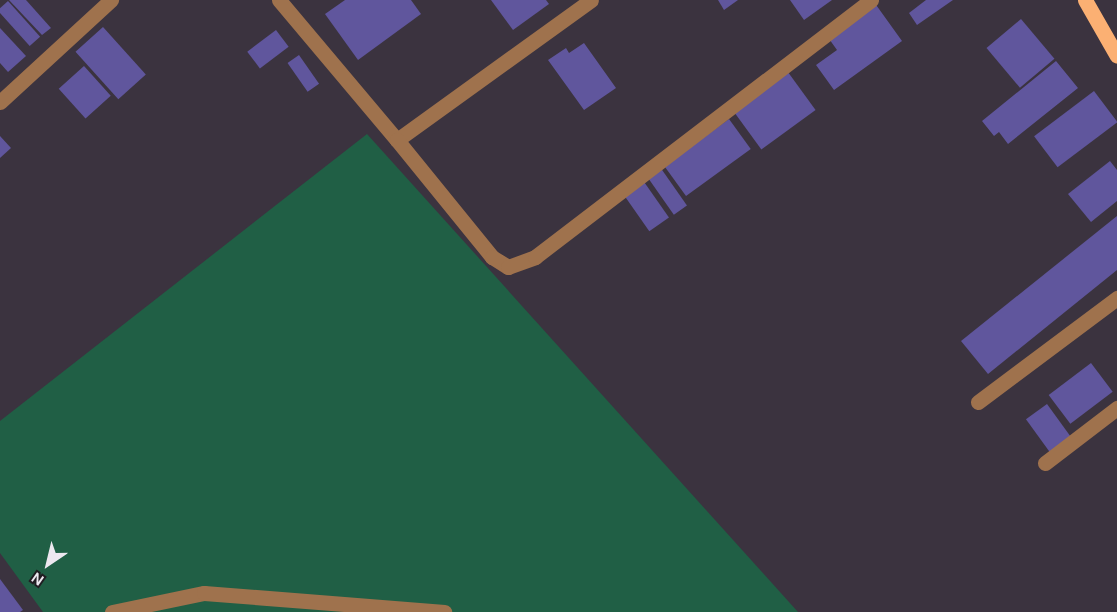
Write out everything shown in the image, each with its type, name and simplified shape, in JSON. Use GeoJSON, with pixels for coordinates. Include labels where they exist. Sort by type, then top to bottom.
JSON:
{"type":"FeatureCollection","features":[{"type":"Feature","properties":{"kind":"main road"},"geometry":{"type":"LineString","coordinates":[[1085,0],[1117,56]]}},
{"type":"Feature","properties":{"kind":"street"},"geometry":{"type":"LineString","coordinates":[[0,102],[111,0]]}},
{"type":"Feature","properties":{"kind":"street"},"geometry":{"type":"LineString","coordinates":[[397,140],[591,0]]}},
{"type":"Feature","properties":{"kind":"street"},"geometry":{"type":"LineString","coordinates":[[285,2],[492,257],[508,267],[536,257],[871,0]]}},
{"type":"Feature","properties":{"kind":"street"},"geometry":{"type":"LineString","coordinates":[[978,402],[1117,298]]}},
{"type":"Feature","properties":{"kind":"street"},"geometry":{"type":"LineString","coordinates":[[1045,463],[1117,408]]}},
{"type":"Feature","properties":{"kind":"street"},"geometry":{"type":"LineString","coordinates":[[112,612],[204,593],[444,612]]}},
{"type":"Feature","properties":{"kind":"green space"},"geometry":{"type":"Polygon","coordinates":[[[367,134],[798,612],[43,612],[0,553],[0,421],[367,134]]]}},
{"type":"Feature","properties":{"kind":"building"},"geometry":{"type":"Polygon","coordinates":[[[9,0],[26,0],[51,28],[42,35],[9,0]]]}},
{"type":"Feature","properties":{"kind":"building"},"geometry":{"type":"Polygon","coordinates":[[[345,0],[411,0],[421,14],[358,60],[325,14],[345,0]]]}},
{"type":"Feature","properties":{"kind":"building"},"geometry":{"type":"Polygon","coordinates":[[[491,0],[546,0],[549,4],[513,30],[491,0]]]}},
{"type":"Feature","properties":{"kind":"building"},"geometry":{"type":"Polygon","coordinates":[[[718,0],[738,0],[724,10],[718,0]]]}},
{"type":"Feature","properties":{"kind":"building"},"geometry":{"type":"Polygon","coordinates":[[[790,0],[832,0],[804,20],[790,0]]]}},
{"type":"Feature","properties":{"kind":"building"},"geometry":{"type":"Polygon","coordinates":[[[926,0],[953,0],[917,25],[909,13],[926,0]]]}},
{"type":"Feature","properties":{"kind":"building"},"geometry":{"type":"Polygon","coordinates":[[[8,1],[40,37],[30,46],[0,13],[0,8],[8,1]]]}},
{"type":"Feature","properties":{"kind":"building"},"geometry":{"type":"Polygon","coordinates":[[[874,2],[902,41],[834,90],[816,65],[837,50],[827,36],[874,2]]]}},
{"type":"Feature","properties":{"kind":"building"},"geometry":{"type":"Polygon","coordinates":[[[1021,19],[1054,59],[1020,88],[987,48],[1021,19]]]}},
{"type":"Feature","properties":{"kind":"building"},"geometry":{"type":"Polygon","coordinates":[[[103,27],[146,75],[118,99],[76,52],[103,27]]]}},
{"type":"Feature","properties":{"kind":"building"},"geometry":{"type":"Polygon","coordinates":[[[0,28],[26,56],[8,72],[0,63],[0,28]]]}},
{"type":"Feature","properties":{"kind":"building"},"geometry":{"type":"Polygon","coordinates":[[[276,30],[289,47],[260,68],[247,52],[276,30]]]}},
{"type":"Feature","properties":{"kind":"building"},"geometry":{"type":"Polygon","coordinates":[[[584,43],[616,88],[584,110],[548,60],[566,48],[569,53],[584,43]]]}},
{"type":"Feature","properties":{"kind":"building"},"geometry":{"type":"Polygon","coordinates":[[[299,55],[319,84],[308,92],[288,63],[299,55]]]}},
{"type":"Feature","properties":{"kind":"building"},"geometry":{"type":"Polygon","coordinates":[[[1056,61],[1078,88],[1008,144],[999,132],[994,136],[982,121],[1056,61]]]}},
{"type":"Feature","properties":{"kind":"building"},"geometry":{"type":"Polygon","coordinates":[[[84,66],[111,96],[85,118],[59,89],[84,66]]]}},
{"type":"Feature","properties":{"kind":"building"},"geometry":{"type":"Polygon","coordinates":[[[785,68],[816,110],[761,149],[731,107],[785,68]]]}},
{"type":"Feature","properties":{"kind":"building"},"geometry":{"type":"Polygon","coordinates":[[[1094,91],[1117,123],[1058,167],[1034,136],[1094,91]]]}},
{"type":"Feature","properties":{"kind":"building"},"geometry":{"type":"Polygon","coordinates":[[[729,119],[751,149],[686,196],[664,166],[729,119]]]}},
{"type":"Feature","properties":{"kind":"building"},"geometry":{"type":"Polygon","coordinates":[[[0,136],[11,148],[0,158],[0,136]]]}},
{"type":"Feature","properties":{"kind":"building"},"geometry":{"type":"Polygon","coordinates":[[[1110,161],[1117,170],[1117,201],[1091,222],[1068,194],[1110,161]]]}},
{"type":"Feature","properties":{"kind":"building"},"geometry":{"type":"Polygon","coordinates":[[[660,167],[687,206],[674,215],[647,176],[660,167]]]}},
{"type":"Feature","properties":{"kind":"building"},"geometry":{"type":"Polygon","coordinates":[[[642,179],[669,218],[649,231],[622,193],[642,179]]]}},
{"type":"Feature","properties":{"kind":"building"},"geometry":{"type":"Polygon","coordinates":[[[1117,216],[1117,270],[988,374],[961,341],[1117,216]]]}},
{"type":"Feature","properties":{"kind":"building"},"geometry":{"type":"Polygon","coordinates":[[[1091,363],[1113,392],[1070,424],[1049,395],[1091,363]]]}},
{"type":"Feature","properties":{"kind":"building"},"geometry":{"type":"Polygon","coordinates":[[[1047,404],[1071,437],[1050,452],[1026,419],[1047,404]]]}},
{"type":"Feature","properties":{"kind":"building"},"geometry":{"type":"Polygon","coordinates":[[[0,579],[23,610],[0,612],[0,579]]]}}]}
